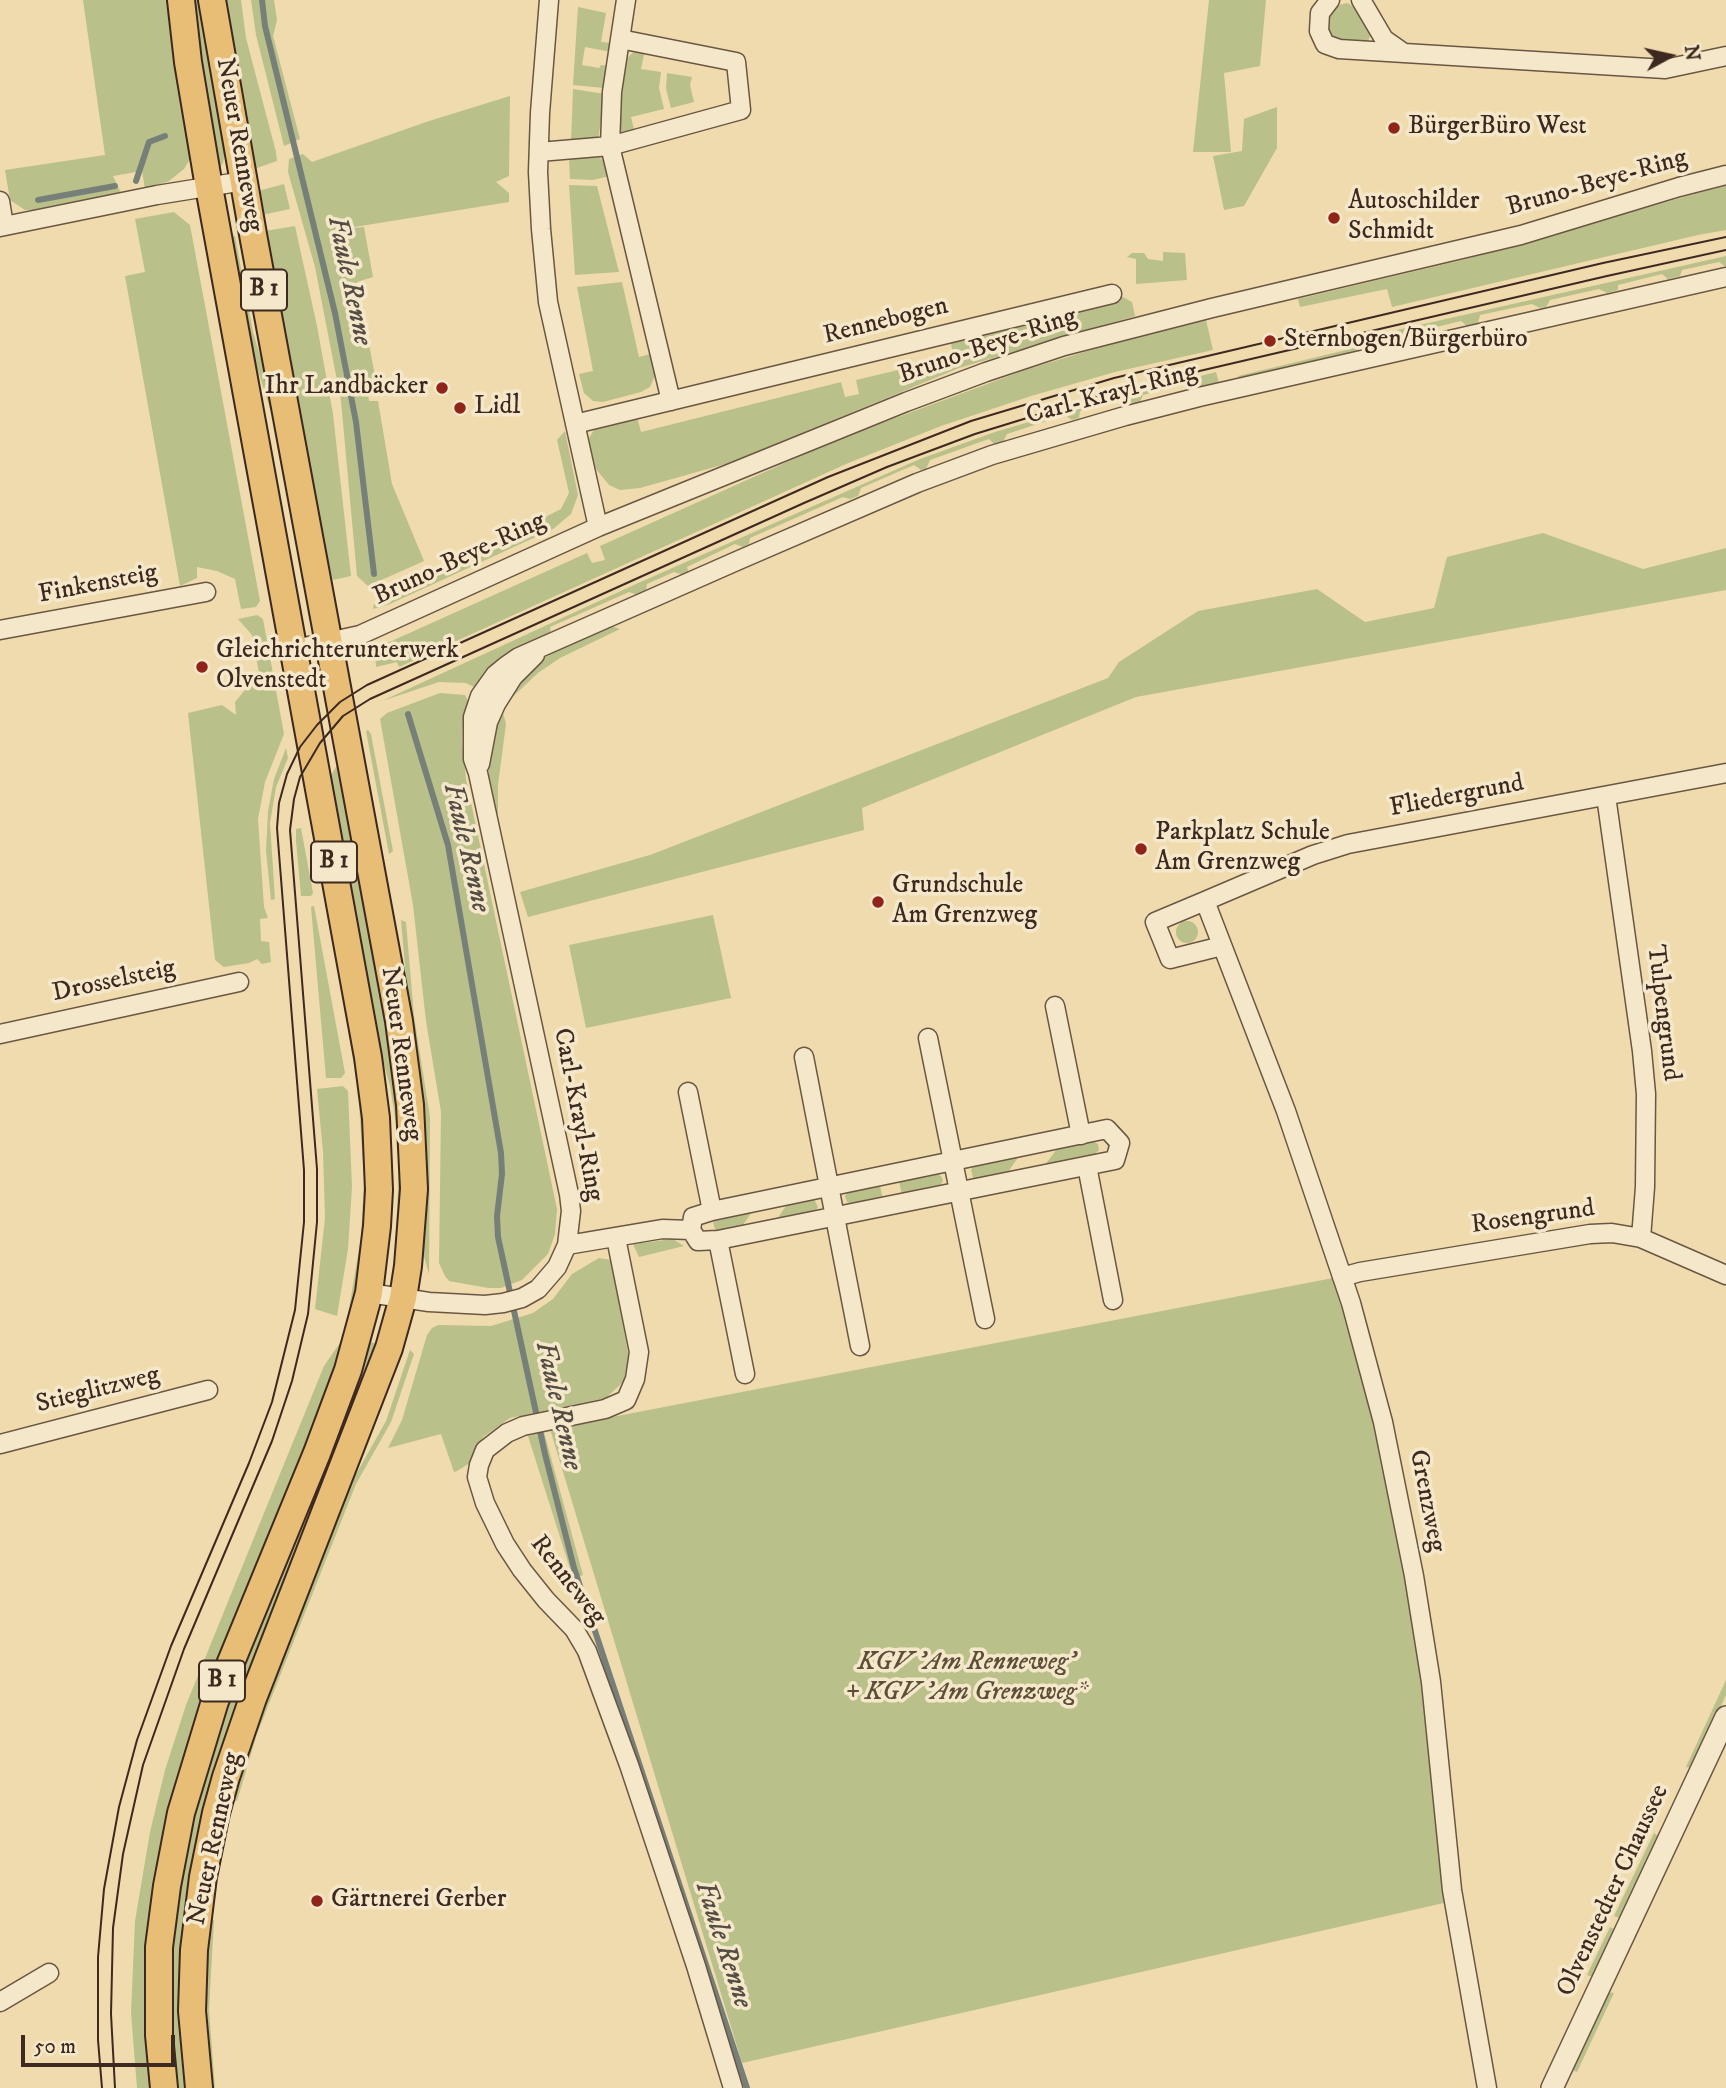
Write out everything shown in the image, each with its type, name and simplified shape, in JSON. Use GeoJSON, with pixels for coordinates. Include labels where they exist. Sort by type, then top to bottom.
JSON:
{"type":"FeatureCollection","features":[{"type":"Feature","properties":{"kind":"main road","name":"Neuer Renneweg"},"geometry":{"type":"LineString","coordinates":[[164,2088],[159,2035],[159,1947],[171,1860],[187,1788],[215,1701],[335,1408],[348,1370],[369,1293],[378,1202],[379,1154],[375,1100],[209,187],[188,62],[181,0]]}},
{"type":"Feature","properties":{"kind":"main road","name":"Neuer Renneweg"},"geometry":{"type":"LineString","coordinates":[[199,2088],[192,2011],[194,1950],[203,1877],[216,1813],[253,1698],[380,1374],[402,1298],[414,1207],[414,1150],[399,1021],[212,0]]}},
{"type":"Feature","properties":{"kind":"street"},"geometry":{"type":"LineString","coordinates":[[549,0],[539,152],[541,229],[548,302],[598,527]]}},
{"type":"Feature","properties":{"kind":"street"},"geometry":{"type":"LineString","coordinates":[[626,0],[612,92],[610,146],[671,401]]}},
{"type":"Feature","properties":{"kind":"street"},"geometry":{"type":"LineString","coordinates":[[1330,0],[1323,7],[1318,20],[1320,34],[1325,44],[1339,49],[1665,69],[1726,56]]}},
{"type":"Feature","properties":{"kind":"street"},"geometry":{"type":"LineString","coordinates":[[1361,0],[1384,39],[1404,53]]}},
{"type":"Feature","properties":{"kind":"street"},"geometry":{"type":"LineString","coordinates":[[539,152],[610,146],[741,110],[736,62],[620,39]]}},
{"type":"Feature","properties":{"kind":"street","name":"Bruno-Beye-Ring"},"geometry":{"type":"LineString","coordinates":[[295,649],[360,635],[598,527],[906,401],[1064,346],[1521,235],[1726,175]]}},
{"type":"Feature","properties":{"kind":"street"},"geometry":{"type":"LineString","coordinates":[[0,201],[2,226],[244,181]]}},
{"type":"Feature","properties":{"kind":"street","name":"Carl-Krayl-Ring"},"geometry":{"type":"LineString","coordinates":[[369,1293],[485,1306],[503,1303],[532,1294],[550,1276],[567,1245],[571,1211],[569,1194],[478,773],[481,750],[496,704],[513,677],[540,649],[917,483],[992,455],[1187,400],[1726,277]]}},
{"type":"Feature","properties":{"kind":"street","name":"Rennebogen"},"geometry":{"type":"LineString","coordinates":[[575,424],[1112,294]]}},
{"type":"Feature","properties":{"kind":"street","name":"Finkensteig"},"geometry":{"type":"LineString","coordinates":[[0,631],[206,592]]}},
{"type":"Feature","properties":{"kind":"street","name":"Fliedergrund"},"geometry":{"type":"LineString","coordinates":[[1205,901],[1312,855],[1348,844],[1726,773]]}},
{"type":"Feature","properties":{"kind":"street","name":"Tulpengrund"},"geometry":{"type":"LineString","coordinates":[[1606,796],[1646,1094],[1645,1187],[1641,1238]]}},
{"type":"Feature","properties":{"kind":"street"},"geometry":{"type":"LineString","coordinates":[[1205,901],[1156,922],[1170,959],[1222,946]]}},
{"type":"Feature","properties":{"kind":"street","name":"Grenzweg"},"geometry":{"type":"LineString","coordinates":[[1205,901],[1286,1111],[1351,1303],[1383,1422],[1407,1535],[1431,1682],[1452,1889],[1469,1995],[1488,2088]]}},
{"type":"Feature","properties":{"kind":"street","name":"Drosselsteig"},"geometry":{"type":"LineString","coordinates":[[0,1034],[239,982]]}},
{"type":"Feature","properties":{"kind":"street"},"geometry":{"type":"LineString","coordinates":[[1055,1006],[1081,1135]]}},
{"type":"Feature","properties":{"kind":"street"},"geometry":{"type":"LineString","coordinates":[[928,1038],[985,1319]]}},
{"type":"Feature","properties":{"kind":"street"},"geometry":{"type":"LineString","coordinates":[[804,1057],[860,1346]]}},
{"type":"Feature","properties":{"kind":"street"},"geometry":{"type":"LineString","coordinates":[[688,1092],[712,1211]]}},
{"type":"Feature","properties":{"kind":"street"},"geometry":{"type":"LineString","coordinates":[[1107,1129],[1120,1143],[1115,1160],[718,1240],[698,1241],[691,1230],[693,1217],[712,1211],[1081,1135],[1107,1129]]}},
{"type":"Feature","properties":{"kind":"street"},"geometry":{"type":"LineString","coordinates":[[1087,1166],[1113,1300]]}},
{"type":"Feature","properties":{"kind":"street"},"geometry":{"type":"LineString","coordinates":[[567,1245],[662,1229],[691,1230]]}},
{"type":"Feature","properties":{"kind":"street","name":"Rosengrund"},"geometry":{"type":"LineString","coordinates":[[1342,1277],[1590,1234],[1621,1234],[1641,1238],[1726,1275]]}},
{"type":"Feature","properties":{"kind":"street","name":"Renneweg"},"geometry":{"type":"LineString","coordinates":[[616,1238],[639,1352],[635,1380],[626,1400],[605,1409],[523,1426],[501,1436],[485,1450],[477,1477],[494,1523],[522,1570],[574,1629],[587,1651],[629,1765],[696,1966],[733,2088]]}},
{"type":"Feature","properties":{"kind":"street"},"geometry":{"type":"LineString","coordinates":[[718,1240],[745,1374]]}},
{"type":"Feature","properties":{"kind":"street","name":"Stieglitzweg"},"geometry":{"type":"LineString","coordinates":[[0,1444],[208,1390]]}},
{"type":"Feature","properties":{"kind":"street","name":"Olvenstedter Chaussee"},"geometry":{"type":"LineString","coordinates":[[1558,2086],[1726,1717]]}},
{"type":"Feature","properties":{"kind":"street"},"geometry":{"type":"LineString","coordinates":[[0,2003],[50,1973]]}},
{"type":"Feature","properties":{"kind":"green space"},"geometry":{"type":"Polygon","coordinates":[[[83,0],[169,0],[190,159],[184,169],[169,181],[145,189],[142,171],[113,176],[121,193],[25,210],[10,200],[5,170],[105,155],[83,0]]]}},
{"type":"Feature","properties":{"kind":"green space"},"geometry":{"type":"Polygon","coordinates":[[[192,0],[201,0],[226,145],[220,167],[200,71],[192,0]]]}},
{"type":"Feature","properties":{"kind":"green space"},"geometry":{"type":"Polygon","coordinates":[[[223,0],[241,0],[246,38],[276,152],[277,161],[254,169],[223,0]]]}},
{"type":"Feature","properties":{"kind":"green space"},"geometry":{"type":"Polygon","coordinates":[[[251,0],[274,0],[277,20],[273,36],[300,139],[284,146],[256,35],[251,0]]]}},
{"type":"Feature","properties":{"kind":"green space"},"geometry":{"type":"Polygon","coordinates":[[[1209,0],[1266,0],[1260,66],[1224,73],[1231,152],[1193,152],[1209,0]]]}},
{"type":"Feature","properties":{"kind":"green space"},"geometry":{"type":"Polygon","coordinates":[[[1347,3],[1361,11],[1371,34],[1368,41],[1338,41],[1330,37],[1324,23],[1334,6],[1347,3]]]}},
{"type":"Feature","properties":{"kind":"green space"},"geometry":{"type":"Polygon","coordinates":[[[578,7],[606,13],[601,42],[612,43],[611,52],[585,47],[582,65],[599,68],[601,65],[610,66],[604,88],[573,85],[578,7]]]}},
{"type":"Feature","properties":{"kind":"green space"},"geometry":{"type":"Polygon","coordinates":[[[637,49],[645,50],[641,69],[661,72],[659,88],[664,109],[631,117],[635,133],[627,134],[616,130],[625,60],[637,49]]]}},
{"type":"Feature","properties":{"kind":"green space"},"geometry":{"type":"Polygon","coordinates":[[[667,73],[692,77],[690,85],[694,102],[671,108],[666,89],[667,73]]]}},
{"type":"Feature","properties":{"kind":"green space"},"geometry":{"type":"Polygon","coordinates":[[[573,89],[605,94],[598,140],[571,143],[573,89]]]}},
{"type":"Feature","properties":{"kind":"green space"},"geometry":{"type":"Polygon","coordinates":[[[510,96],[509,176],[496,182],[509,193],[509,202],[342,229],[364,227],[373,277],[357,282],[377,386],[367,388],[369,401],[378,401],[392,484],[424,561],[368,586],[357,576],[341,401],[315,267],[288,172],[289,159],[303,154],[312,162],[510,96]]]}},
{"type":"Feature","properties":{"kind":"green space"},"geometry":{"type":"Polygon","coordinates":[[[1277,107],[1277,148],[1244,206],[1224,210],[1213,156],[1242,151],[1244,119],[1277,107]]]}},
{"type":"Feature","properties":{"kind":"green space"},"geometry":{"type":"Polygon","coordinates":[[[595,155],[606,162],[609,176],[593,180],[570,179],[569,158],[595,155]]]}},
{"type":"Feature","properties":{"kind":"green space"},"geometry":{"type":"Polygon","coordinates":[[[284,184],[290,209],[262,215],[258,191],[284,184]]]}},
{"type":"Feature","properties":{"kind":"green space"},"geometry":{"type":"Polygon","coordinates":[[[569,185],[597,186],[619,272],[575,275],[569,185]]]}},
{"type":"Feature","properties":{"kind":"green space"},"geometry":{"type":"Polygon","coordinates":[[[1726,185],[1726,230],[1392,307],[1387,289],[1300,307],[1298,299],[1462,260],[1726,185]]]}},
{"type":"Feature","properties":{"kind":"green space"},"geometry":{"type":"Polygon","coordinates":[[[174,212],[190,225],[260,601],[256,607],[241,609],[235,579],[217,571],[197,567],[197,578],[180,586],[125,276],[145,272],[135,219],[174,212]]]}},
{"type":"Feature","properties":{"kind":"green space"},"geometry":{"type":"Polygon","coordinates":[[[295,226],[333,414],[351,576],[333,580],[321,543],[265,231],[295,226]]]}},
{"type":"Feature","properties":{"kind":"green space"},"geometry":{"type":"Polygon","coordinates":[[[235,236],[253,332],[279,421],[308,583],[303,584],[274,422],[246,332],[229,237],[235,236]]]}},
{"type":"Feature","properties":{"kind":"green space"},"geometry":{"type":"Polygon","coordinates":[[[205,243],[210,243],[271,591],[267,587],[205,243]]]}},
{"type":"Feature","properties":{"kind":"green space"},"geometry":{"type":"Polygon","coordinates":[[[1163,252],[1185,253],[1187,280],[1136,284],[1136,259],[1127,257],[1132,253],[1144,253],[1148,259],[1163,261],[1163,252]]]}},
{"type":"Feature","properties":{"kind":"green space"},"geometry":{"type":"Polygon","coordinates":[[[1726,256],[1726,267],[1719,262],[1682,270],[1680,276],[1668,279],[1662,274],[1618,285],[1618,290],[1607,293],[1599,289],[1550,300],[1546,307],[1540,308],[1532,304],[1480,315],[1478,323],[1467,326],[1461,321],[1404,335],[1401,340],[1239,379],[1238,376],[1396,338],[1397,330],[1726,256]]]}},
{"type":"Feature","properties":{"kind":"green space"},"geometry":{"type":"Polygon","coordinates":[[[622,282],[639,357],[654,353],[657,371],[650,387],[641,392],[603,402],[593,401],[584,393],[579,374],[593,371],[577,287],[622,282]]]}},
{"type":"Feature","properties":{"kind":"green space"},"geometry":{"type":"Polygon","coordinates":[[[1123,297],[1132,302],[1135,316],[959,368],[757,454],[722,465],[640,488],[620,490],[609,485],[596,469],[588,451],[589,438],[594,430],[602,425],[637,417],[641,432],[841,382],[845,397],[859,394],[856,380],[953,357],[951,343],[1123,297]]]}},
{"type":"Feature","properties":{"kind":"green space"},"geometry":{"type":"Polygon","coordinates":[[[1206,320],[1213,350],[1115,372],[941,426],[846,464],[399,667],[397,662],[376,667],[375,654],[385,644],[587,553],[592,563],[605,560],[600,546],[836,440],[1025,370],[1206,320]]]}},
{"type":"Feature","properties":{"kind":"green space"},"geometry":{"type":"Polygon","coordinates":[[[1216,372],[1219,383],[1199,387],[1192,383],[1143,395],[1140,402],[1134,404],[1126,398],[1080,411],[1079,418],[1072,420],[1065,415],[1007,434],[1003,442],[994,444],[989,439],[930,460],[926,469],[921,470],[914,465],[861,488],[858,496],[850,499],[843,497],[750,538],[749,544],[743,547],[735,544],[687,567],[689,573],[683,575],[674,572],[647,584],[646,591],[638,595],[629,592],[550,627],[551,633],[535,640],[480,690],[466,683],[439,682],[382,701],[636,584],[920,459],[995,432],[1216,372]]]}},
{"type":"Feature","properties":{"kind":"green space"},"geometry":{"type":"Polygon","coordinates":[[[565,431],[578,495],[571,514],[553,529],[390,604],[373,609],[374,604],[561,509],[569,493],[557,440],[565,431]]]}},
{"type":"Feature","properties":{"kind":"green space"},"geometry":{"type":"Polygon","coordinates":[[[1543,533],[1643,569],[1726,548],[1726,590],[1136,697],[862,808],[864,830],[528,917],[520,892],[650,855],[1108,678],[1119,662],[1198,611],[1317,589],[1365,622],[1434,608],[1447,557],[1543,533]]]}},
{"type":"Feature","properties":{"kind":"green space"},"geometry":{"type":"Polygon","coordinates":[[[257,615],[263,619],[284,734],[265,782],[258,819],[264,907],[268,918],[260,919],[261,941],[269,942],[271,962],[262,964],[257,959],[224,967],[215,960],[188,713],[222,705],[236,715],[235,702],[259,673],[252,635],[238,619],[257,615]]]}},
{"type":"Feature","properties":{"kind":"green space"},"geometry":{"type":"Polygon","coordinates":[[[611,626],[620,629],[560,658],[538,673],[506,703],[510,687],[542,659],[611,626]]]}},
{"type":"Feature","properties":{"kind":"green space"},"geometry":{"type":"Polygon","coordinates":[[[440,693],[465,695],[468,701],[462,741],[466,779],[557,1209],[555,1234],[548,1254],[522,1280],[501,1288],[449,1281],[439,1263],[441,1112],[426,1021],[413,905],[380,719],[387,713],[440,693]]]}},
{"type":"Feature","properties":{"kind":"green space"},"geometry":{"type":"Polygon","coordinates":[[[498,711],[503,713],[506,724],[498,785],[498,813],[495,814],[488,753],[498,711]]]}},
{"type":"Feature","properties":{"kind":"green space"},"geometry":{"type":"Polygon","coordinates":[[[366,731],[371,734],[393,851],[389,854],[366,731]]]}},
{"type":"Feature","properties":{"kind":"green space"},"geometry":{"type":"Polygon","coordinates":[[[286,748],[288,758],[276,787],[270,823],[275,899],[271,900],[266,851],[268,811],[274,779],[286,748]]]}},
{"type":"Feature","properties":{"kind":"green space"},"geometry":{"type":"Polygon","coordinates":[[[340,760],[395,1067],[403,1158],[397,1253],[397,1130],[390,1086],[377,1039],[329,779],[340,760]]]}},
{"type":"Feature","properties":{"kind":"green space"},"geometry":{"type":"Polygon","coordinates":[[[301,828],[313,893],[311,896],[301,896],[296,829],[301,828]]]}},
{"type":"Feature","properties":{"kind":"green space"},"geometry":{"type":"Polygon","coordinates":[[[314,906],[345,1073],[341,1078],[326,1078],[311,907],[314,906]]]}},
{"type":"Feature","properties":{"kind":"green space"},"geometry":{"type":"Polygon","coordinates":[[[713,915],[731,998],[586,1028],[569,945],[713,915]]]}},
{"type":"Feature","properties":{"kind":"green space"},"geometry":{"type":"Polygon","coordinates":[[[401,920],[406,922],[414,1016],[430,1117],[429,1274],[423,1253],[424,1124],[410,1023],[401,920]]]}},
{"type":"Feature","properties":{"kind":"green space"},"geometry":{"type":"Polygon","coordinates":[[[1183,921],[1191,921],[1198,928],[1198,936],[1191,943],[1183,943],[1176,936],[1176,928],[1183,921]]]}},
{"type":"Feature","properties":{"kind":"green space"},"geometry":{"type":"Polygon","coordinates":[[[343,968],[361,1073],[368,1181],[360,1276],[349,1320],[361,1237],[364,1180],[358,1089],[338,970],[343,968]]]}},
{"type":"Feature","properties":{"kind":"green space"},"geometry":{"type":"Polygon","coordinates":[[[343,1086],[348,1091],[352,1187],[348,1249],[337,1316],[315,1309],[325,1218],[317,1089],[343,1086]]]}},
{"type":"Feature","properties":{"kind":"green space"},"geometry":{"type":"Polygon","coordinates":[[[1093,1141],[1098,1144],[1099,1150],[1095,1154],[1044,1166],[1057,1149],[1093,1141]]]}},
{"type":"Feature","properties":{"kind":"green space"},"geometry":{"type":"Polygon","coordinates":[[[1019,1156],[1006,1175],[977,1180],[973,1178],[971,1170],[975,1164],[1019,1156]]]}},
{"type":"Feature","properties":{"kind":"green space"},"geometry":{"type":"Polygon","coordinates":[[[936,1173],[943,1181],[939,1187],[902,1195],[899,1181],[936,1173]]]}},
{"type":"Feature","properties":{"kind":"green space"},"geometry":{"type":"Polygon","coordinates":[[[880,1186],[883,1199],[852,1204],[847,1202],[845,1196],[848,1192],[880,1186]]]}},
{"type":"Feature","properties":{"kind":"green space"},"geometry":{"type":"Polygon","coordinates":[[[814,1199],[818,1207],[816,1210],[777,1219],[788,1203],[814,1199]]]}},
{"type":"Feature","properties":{"kind":"green space"},"geometry":{"type":"Polygon","coordinates":[[[753,1210],[741,1228],[718,1232],[715,1229],[713,1223],[716,1218],[753,1210]]]}},
{"type":"Feature","properties":{"kind":"green space"},"geometry":{"type":"Polygon","coordinates":[[[673,1239],[684,1246],[639,1257],[633,1244],[673,1239]]]}},
{"type":"Feature","properties":{"kind":"green space"},"geometry":{"type":"Polygon","coordinates":[[[599,1258],[611,1260],[629,1358],[624,1381],[606,1398],[510,1418],[483,1437],[470,1463],[454,1472],[441,1434],[388,1448],[402,1420],[427,1335],[432,1328],[438,1325],[491,1326],[533,1313],[553,1299],[572,1274],[599,1258]]]}},
{"type":"Feature","properties":{"kind":"green space","name":"KGV 'Am Renneweg' + KGV 'Am Grenzweg*"},"geometry":{"type":"Polygon","coordinates":[[[1333,1278],[1374,1424],[1406,1577],[1436,1788],[1448,1902],[742,2063],[550,1429],[1333,1278]]]}},
{"type":"Feature","properties":{"kind":"green space"},"geometry":{"type":"Polygon","coordinates":[[[344,1337],[338,1367],[201,1705],[179,1770],[165,1832],[147,1950],[146,2012],[152,2088],[137,2088],[131,2013],[135,1921],[150,1832],[165,1770],[186,1705],[324,1366],[344,1337]]]}},
{"type":"Feature","properties":{"kind":"green space"},"geometry":{"type":"Polygon","coordinates":[[[369,1342],[380,1344],[230,1729],[188,2088],[176,2088],[172,2056],[170,1966],[189,1832],[220,1721],[340,1429],[369,1342]]]}},
{"type":"Feature","properties":{"kind":"green space"},"geometry":{"type":"Polygon","coordinates":[[[410,1350],[414,1354],[391,1422],[356,1484],[257,1734],[237,1801],[232,1801],[259,1715],[350,1485],[386,1421],[410,1350]]]}},
{"type":"Feature","properties":{"kind":"green space"},"geometry":{"type":"Polygon","coordinates":[[[544,1432],[583,1575],[573,1578],[528,1436],[544,1432]]]}},
{"type":"Feature","properties":{"kind":"green space"},"geometry":{"type":"Polygon","coordinates":[[[1726,1680],[1726,1695],[1692,1768],[1686,1767],[1726,1680]]]}},
{"type":"Feature","properties":{"kind":"green space"},"geometry":{"type":"Polygon","coordinates":[[[1654,1833],[1658,1841],[1623,1916],[1614,1916],[1654,1833]]]}},
{"type":"Feature","properties":{"kind":"green space"},"geometry":{"type":"Polygon","coordinates":[[[214,1920],[209,2010],[215,2088],[210,2088],[204,2027],[208,1923],[214,1920]]]}},
{"type":"Feature","properties":{"kind":"green space"},"geometry":{"type":"Polygon","coordinates":[[[1610,1927],[1616,1930],[1593,1977],[1587,1975],[1610,1927]]]}},
{"type":"Feature","properties":{"kind":"green space"},"geometry":{"type":"Polygon","coordinates":[[[1607,1992],[1614,1993],[1577,2072],[1572,2070],[1607,1992]]]}},
{"type":"Feature","properties":{"kind":"waterway","name":"Faule Renne"},"geometry":{"type":"LineString","coordinates":[[262,0],[265,26],[335,313],[356,422],[374,574]]}},
{"type":"Feature","properties":{"kind":"waterway"},"geometry":{"type":"LineString","coordinates":[[136,181],[149,142],[165,136]]}},
{"type":"Feature","properties":{"kind":"waterway"},"geometry":{"type":"LineString","coordinates":[[38,200],[115,186]]}},
{"type":"Feature","properties":{"kind":"waterway","name":"Faule Renne"},"geometry":{"type":"LineString","coordinates":[[408,714],[448,845],[501,1153],[498,1237],[545,1454],[574,1568],[747,2088]]}},
{"type":"Feature","properties":{"kind":"tram line"},"geometry":{"type":"LineString","coordinates":[[102,2088],[98,2040],[98,1957],[104,1889],[119,1807],[137,1740],[171,1646],[272,1402],[295,1310],[304,1222],[304,1170],[277,828],[279,803],[287,774],[300,747],[317,725],[340,702],[367,685],[828,477],[971,421],[1114,378],[1603,263],[1726,237]]}},
{"type":"Feature","properties":{"kind":"tram line"},"geometry":{"type":"LineString","coordinates":[[115,2088],[111,2014],[113,1928],[123,1854],[143,1765],[184,1649],[272,1441],[292,1381],[308,1314],[317,1222],[317,1169],[290,830],[300,777],[320,743],[343,716],[370,699],[804,503],[887,467],[975,434],[1118,390],[1726,250]]}},
{"type":"Feature","properties":{"kind":"place","name":"BürgerBüro West"},"geometry":{"type":"Point","coordinates":[1394,128]}},
{"type":"Feature","properties":{"kind":"place","name":"Autoschilder Schmidt"},"geometry":{"type":"Point","coordinates":[1334,218]}},
{"type":"Feature","properties":{"kind":"place","name":"Sternbogen/Bürgerbüro"},"geometry":{"type":"Point","coordinates":[1270,341]}},
{"type":"Feature","properties":{"kind":"place","name":"Ihr Landbäcker"},"geometry":{"type":"Point","coordinates":[442,388]}},
{"type":"Feature","properties":{"kind":"place","name":"Lidl"},"geometry":{"type":"Point","coordinates":[460,408]}},
{"type":"Feature","properties":{"kind":"place","name":"Gleichrichterunterwerk Olvenstedt"},"geometry":{"type":"Point","coordinates":[202,667]}},
{"type":"Feature","properties":{"kind":"place","name":"Parkplatz Schule Am Grenzweg"},"geometry":{"type":"Point","coordinates":[1141,849]}},
{"type":"Feature","properties":{"kind":"place","name":"Grundschule Am Grenzweg"},"geometry":{"type":"Point","coordinates":[878,902]}},
{"type":"Feature","properties":{"kind":"place","name":"Gärtnerei Gerber"},"geometry":{"type":"Point","coordinates":[317,1901]}}]}
